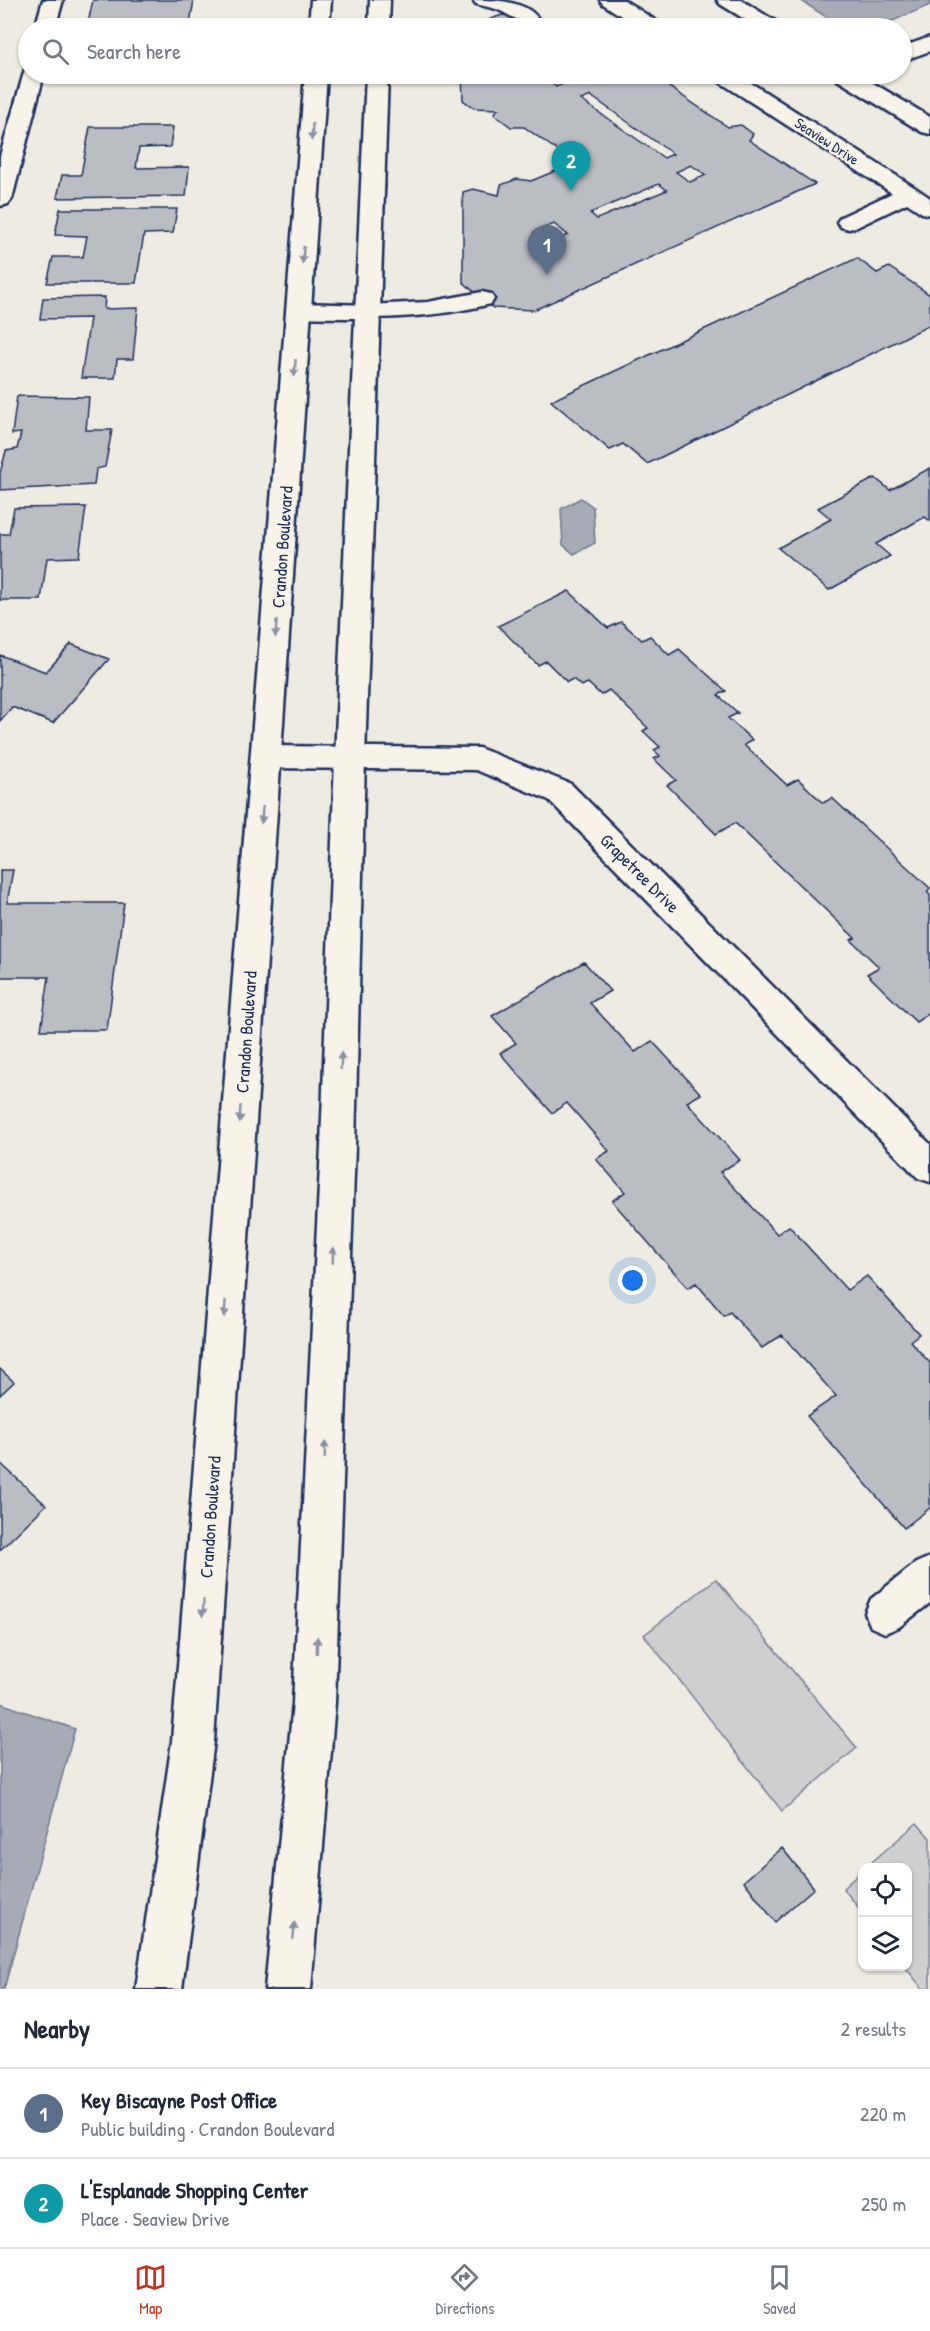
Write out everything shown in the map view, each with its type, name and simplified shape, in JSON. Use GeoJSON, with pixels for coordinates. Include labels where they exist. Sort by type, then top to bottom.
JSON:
{"type":"FeatureCollection","features":[{"type":"Feature","properties":{"kind":"main road"},"geometry":{"type":"LineString","coordinates":[[48,18],[53,0]]}},
{"type":"Feature","properties":{"kind":"main road"},"geometry":{"type":"LineString","coordinates":[[320,18],[321,0]]}},
{"type":"Feature","properties":{"kind":"main road"},"geometry":{"type":"LineString","coordinates":[[379,18],[380,0]]}},
{"type":"Feature","properties":{"kind":"main road"},"geometry":{"type":"LineString","coordinates":[[483,0],[502,4],[527,17]]}},
{"type":"Feature","properties":{"kind":"main road"},"geometry":{"type":"LineString","coordinates":[[610,0],[638,18]]}},
{"type":"Feature","properties":{"kind":"main road"},"geometry":{"type":"LineString","coordinates":[[727,0],[757,18]]}},
{"type":"Feature","properties":{"kind":"main road"},"geometry":{"type":"LineString","coordinates":[[912,51],[930,43]]}},
{"type":"Feature","properties":{"kind":"main road"},"geometry":{"type":"LineString","coordinates":[[0,199],[30,84]]}},
{"type":"Feature","properties":{"kind":"main road","name":"Crandon Boulevard"},"geometry":{"type":"LineString","coordinates":[[159,1989],[193,1741],[315,84]]}},
{"type":"Feature","properties":{"kind":"main road"},"geometry":{"type":"LineString","coordinates":[[288,1989],[315,1692],[338,1146],[350,758],[377,84]]}},
{"type":"Feature","properties":{"kind":"main road","name":"Seaview Drive"},"geometry":{"type":"LineString","coordinates":[[738,84],[930,208]]}},
{"type":"Feature","properties":{"kind":"main road"},"geometry":{"type":"LineString","coordinates":[[865,84],[930,127]]}},
{"type":"Feature","properties":{"kind":"main road"},"geometry":{"type":"LineString","coordinates":[[849,222],[909,194]]}},
{"type":"Feature","properties":{"kind":"main road"},"geometry":{"type":"LineString","coordinates":[[300,310],[369,312],[428,309],[482,298]]}},
{"type":"Feature","properties":{"kind":"main road","name":"Grapetree Drive"},"geometry":{"type":"LineString","coordinates":[[266,757],[478,759],[560,792],[930,1167]]}},
{"type":"Feature","properties":{"kind":"main road"},"geometry":{"type":"LineString","coordinates":[[885,1613],[930,1577]]}},
{"type":"Feature","properties":{"kind":"shaded area"},"geometry":{"type":"Polygon","coordinates":[[[800,0],[930,0],[930,5],[899,18],[828,18],[800,0]]]}},
{"type":"Feature","properties":{"kind":"shaded area"},"geometry":{"type":"Polygon","coordinates":[[[581,498],[593,507],[595,543],[574,554],[563,545],[561,509],[581,498]]]}},
{"type":"Feature","properties":{"kind":"shaded area"},"geometry":{"type":"Polygon","coordinates":[[[716,1579],[857,1748],[782,1811],[644,1635],[716,1579]]]}},
{"type":"Feature","properties":{"kind":"shaded area"},"geometry":{"type":"Polygon","coordinates":[[[0,1703],[75,1729],[4,1989],[0,1989],[0,1703]]]}},
{"type":"Feature","properties":{"kind":"shaded area"},"geometry":{"type":"Polygon","coordinates":[[[917,1823],[930,1838],[930,1989],[923,1989],[908,1971],[912,1971],[912,1863],[871,1863],[917,1823]]]}},
{"type":"Feature","properties":{"kind":"shaded area"},"geometry":{"type":"Polygon","coordinates":[[[858,1875],[858,1907],[843,1888],[858,1875]]]}},
{"type":"Feature","properties":{"kind":"building"},"geometry":{"type":"Polygon","coordinates":[[[93,0],[194,0],[191,18],[89,18],[93,0]]]}},
{"type":"Feature","properties":{"kind":"building"},"geometry":{"type":"Polygon","coordinates":[[[502,15],[537,18],[494,18],[502,15]]]}},
{"type":"Feature","properties":{"kind":"building"},"geometry":{"type":"Polygon","coordinates":[[[462,84],[552,84],[556,87],[563,84],[665,84],[728,127],[741,125],[753,134],[749,140],[815,184],[534,310],[493,308],[463,282],[463,192],[473,189],[499,195],[501,185],[517,179],[531,181],[575,163],[524,127],[511,127],[494,114],[498,109],[474,108],[463,100],[462,84]],[[591,96],[581,100],[664,158],[673,154],[591,96]],[[691,165],[676,172],[690,182],[706,175],[691,165]],[[659,184],[590,213],[597,219],[667,190],[659,184]],[[554,224],[534,232],[548,243],[568,235],[554,224]]]}},
{"type":"Feature","properties":{"kind":"building"},"geometry":{"type":"Polygon","coordinates":[[[90,127],[173,127],[170,147],[139,148],[136,168],[189,167],[186,196],[57,198],[62,175],[81,175],[90,127]]]}},
{"type":"Feature","properties":{"kind":"building"},"geometry":{"type":"Polygon","coordinates":[[[60,209],[177,209],[173,233],[144,234],[136,283],[47,283],[53,257],[83,257],[87,236],[55,235],[60,209]]]}},
{"type":"Feature","properties":{"kind":"building"},"geometry":{"type":"Polygon","coordinates":[[[857,258],[877,273],[889,267],[930,295],[930,325],[647,464],[623,444],[610,450],[551,401],[857,258]]]}},
{"type":"Feature","properties":{"kind":"building"},"geometry":{"type":"Polygon","coordinates":[[[105,297],[104,309],[138,308],[133,359],[117,359],[115,378],[81,378],[90,318],[40,319],[43,298],[105,297]]]}},
{"type":"Feature","properties":{"kind":"building"},"geometry":{"type":"Polygon","coordinates":[[[17,396],[89,397],[86,430],[112,430],[105,467],[96,469],[94,485],[0,490],[0,473],[6,451],[17,449],[21,433],[12,434],[17,396]]]}},
{"type":"Feature","properties":{"kind":"building"},"geometry":{"type":"Polygon","coordinates":[[[930,468],[930,521],[925,517],[876,544],[890,556],[829,590],[778,548],[831,519],[818,508],[875,478],[890,490],[930,468]]]}},
{"type":"Feature","properties":{"kind":"building"},"geometry":{"type":"Polygon","coordinates":[[[86,507],[79,557],[47,558],[41,600],[0,600],[0,534],[9,534],[14,508],[86,507]]]}},
{"type":"Feature","properties":{"kind":"building"},"geometry":{"type":"Polygon","coordinates":[[[569,591],[608,628],[621,622],[642,640],[650,636],[669,655],[679,649],[726,691],[718,695],[738,713],[728,718],[752,740],[744,745],[787,785],[798,779],[823,803],[832,798],[930,888],[927,892],[930,895],[930,1013],[916,1022],[867,974],[879,967],[851,940],[855,938],[735,823],[716,834],[667,785],[676,780],[654,759],[660,756],[654,750],[660,747],[643,731],[648,728],[609,690],[601,695],[588,683],[581,686],[573,679],[567,682],[546,661],[538,665],[498,626],[569,591]]]}},
{"type":"Feature","properties":{"kind":"building"},"geometry":{"type":"Polygon","coordinates":[[[71,644],[109,659],[53,723],[12,707],[0,721],[0,655],[46,672],[71,644]]]}},
{"type":"Feature","properties":{"kind":"building"},"geometry":{"type":"Polygon","coordinates":[[[0,870],[13,870],[7,903],[124,903],[107,1030],[41,1030],[49,977],[0,977],[0,870]]]}},
{"type":"Feature","properties":{"kind":"building"},"geometry":{"type":"Polygon","coordinates":[[[584,962],[610,991],[590,1003],[635,1052],[652,1041],[701,1094],[687,1102],[740,1160],[720,1172],[777,1234],[789,1226],[847,1290],[867,1276],[919,1334],[910,1341],[930,1363],[930,1508],[904,1528],[807,1416],[836,1396],[782,1335],[762,1348],[730,1312],[724,1316],[696,1283],[688,1288],[612,1201],[625,1192],[596,1159],[609,1151],[567,1103],[552,1113],[500,1053],[516,1043],[492,1016],[584,962]]]}},
{"type":"Feature","properties":{"kind":"building"},"geometry":{"type":"Polygon","coordinates":[[[0,1369],[14,1382],[0,1395],[0,1369]]]}},
{"type":"Feature","properties":{"kind":"building"},"geometry":{"type":"Polygon","coordinates":[[[0,1463],[46,1505],[0,1550],[0,1463]]]}},
{"type":"Feature","properties":{"kind":"building"},"geometry":{"type":"Polygon","coordinates":[[[782,1848],[814,1888],[775,1922],[744,1881],[782,1848]]]}},
{"type":"Feature","properties":{"kind":"place","name":"L'Esplanade Shopping Center"},"geometry":{"type":"Point","coordinates":[571,191]}},
{"type":"Feature","properties":{"kind":"place","name":"Key Biscayne Post Office"},"geometry":{"type":"Point","coordinates":[547,275]}}]}
